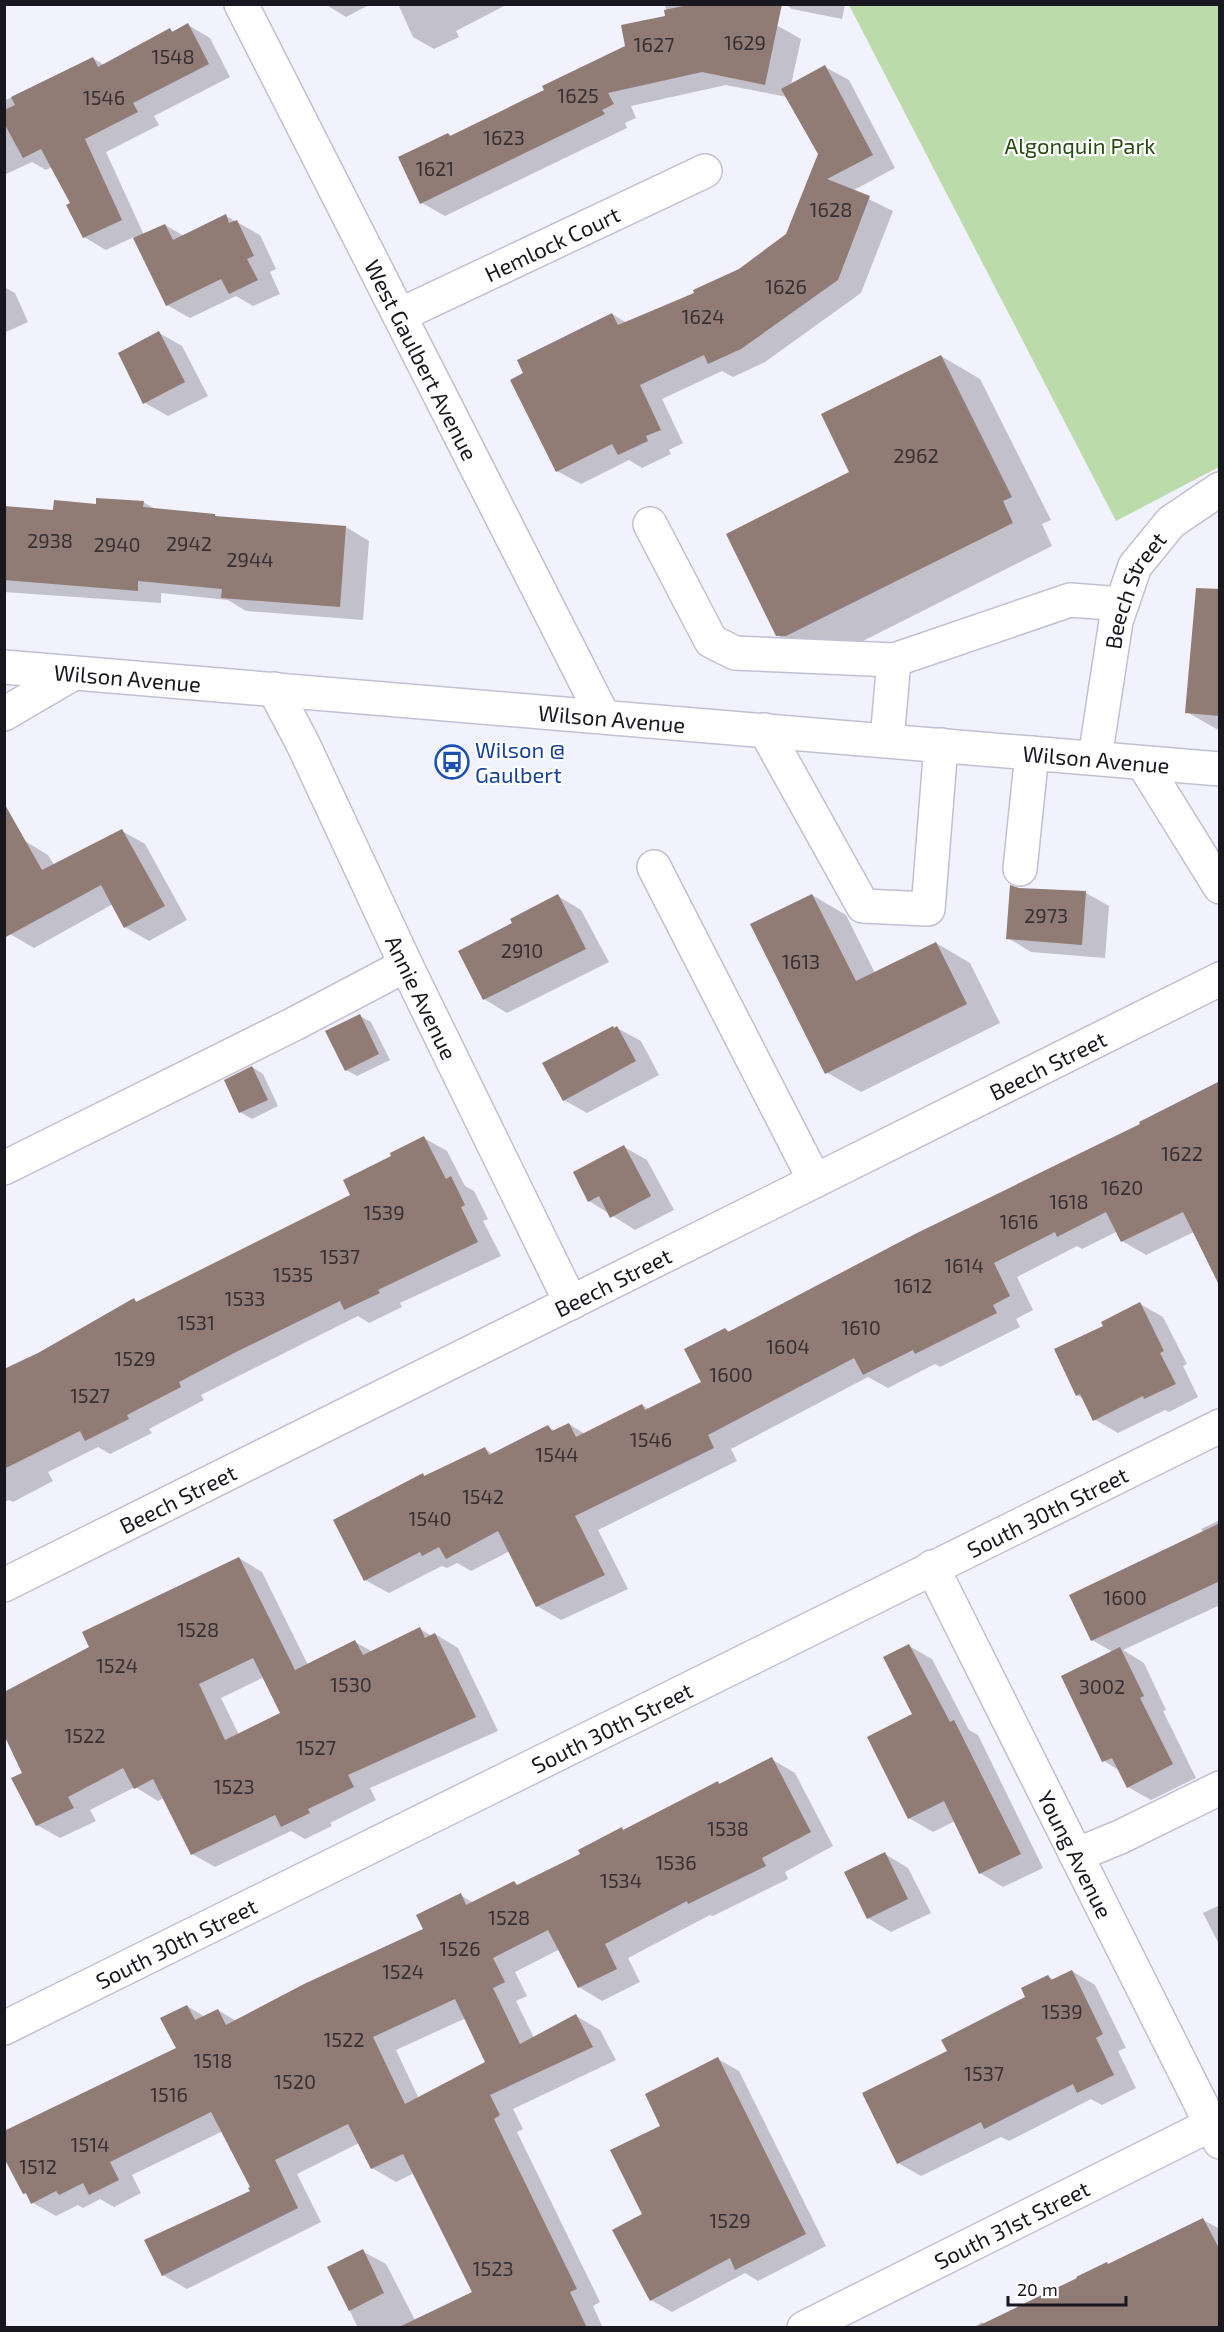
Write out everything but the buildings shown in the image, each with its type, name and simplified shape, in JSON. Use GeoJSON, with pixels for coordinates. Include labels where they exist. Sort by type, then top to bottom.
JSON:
{"type":"FeatureCollection","features":[{"type":"Feature","properties":{"kind":"street","name":"West Gaulbert Avenue"},"geometry":{"type":"LineString","coordinates":[[241,4],[603,716]]}},
{"type":"Feature","properties":{"kind":"street","name":"Hemlock Court"},"geometry":{"type":"LineString","coordinates":[[400,315],[705,171]]}},
{"type":"Feature","properties":{"kind":"street","name":"Beech Street"},"geometry":{"type":"LineString","coordinates":[[1095,758],[1116,621],[1135,566],[1171,522],[1220,489]]}},
{"type":"Feature","properties":{"kind":"street"},"geometry":{"type":"LineString","coordinates":[[650,524],[711,641],[735,653],[894,660],[1070,600],[1122,604]]}},
{"type":"Feature","properties":{"kind":"street"},"geometry":{"type":"LineString","coordinates":[[886,740],[894,660]]}},
{"type":"Feature","properties":{"kind":"street","name":"Wilson Avenue"},"geometry":{"type":"LineString","coordinates":[[4,668],[1220,769]]}},
{"type":"Feature","properties":{"kind":"street"},"geometry":{"type":"LineString","coordinates":[[4,714],[74,673]]}},
{"type":"Feature","properties":{"kind":"street","name":"Annie Avenue"},"geometry":{"type":"LineString","coordinates":[[274,689],[303,744],[406,964],[571,1304]]}},
{"type":"Feature","properties":{"kind":"street"},"geometry":{"type":"LineString","coordinates":[[765,730],[863,906],[928,909],[941,745]]}},
{"type":"Feature","properties":{"kind":"street"},"geometry":{"type":"LineString","coordinates":[[1020,869],[1032,753]]}},
{"type":"Feature","properties":{"kind":"street"},"geometry":{"type":"LineString","coordinates":[[1143,763],[1220,887]]}},
{"type":"Feature","properties":{"kind":"street"},"geometry":{"type":"LineString","coordinates":[[654,867],[815,1181]]}},
{"type":"Feature","properties":{"kind":"street"},"geometry":{"type":"LineString","coordinates":[[4,1168],[294,1024],[406,964]]}},
{"type":"Feature","properties":{"kind":"street","name":"Beech Street"},"geometry":{"type":"LineString","coordinates":[[4,1586],[1220,979]]}},
{"type":"Feature","properties":{"kind":"street","name":"South 30th Street"},"geometry":{"type":"LineString","coordinates":[[4,2028],[1220,1426]]}},
{"type":"Feature","properties":{"kind":"street","name":"Young Avenue"},"geometry":{"type":"LineString","coordinates":[[932,1567],[1076,1855],[1217,2129]]}},
{"type":"Feature","properties":{"kind":"street"},"geometry":{"type":"LineString","coordinates":[[1076,1855],[1120,1837],[1220,1788]]}},
{"type":"Feature","properties":{"kind":"street","name":"South 31st Street"},"geometry":{"type":"LineString","coordinates":[[804,2328],[1217,2129]]}},
{"type":"Feature","properties":{"kind":"green space","name":"Algonquin Park"},"geometry":{"type":"Polygon","coordinates":[[[849,5],[1219,5],[1219,467],[1116,521],[849,5]]]}},
{"type":"Feature","properties":{"kind":"place","name":"Wilson @ Gaulbert"},"geometry":{"type":"Point","coordinates":[452,762]}}]}
